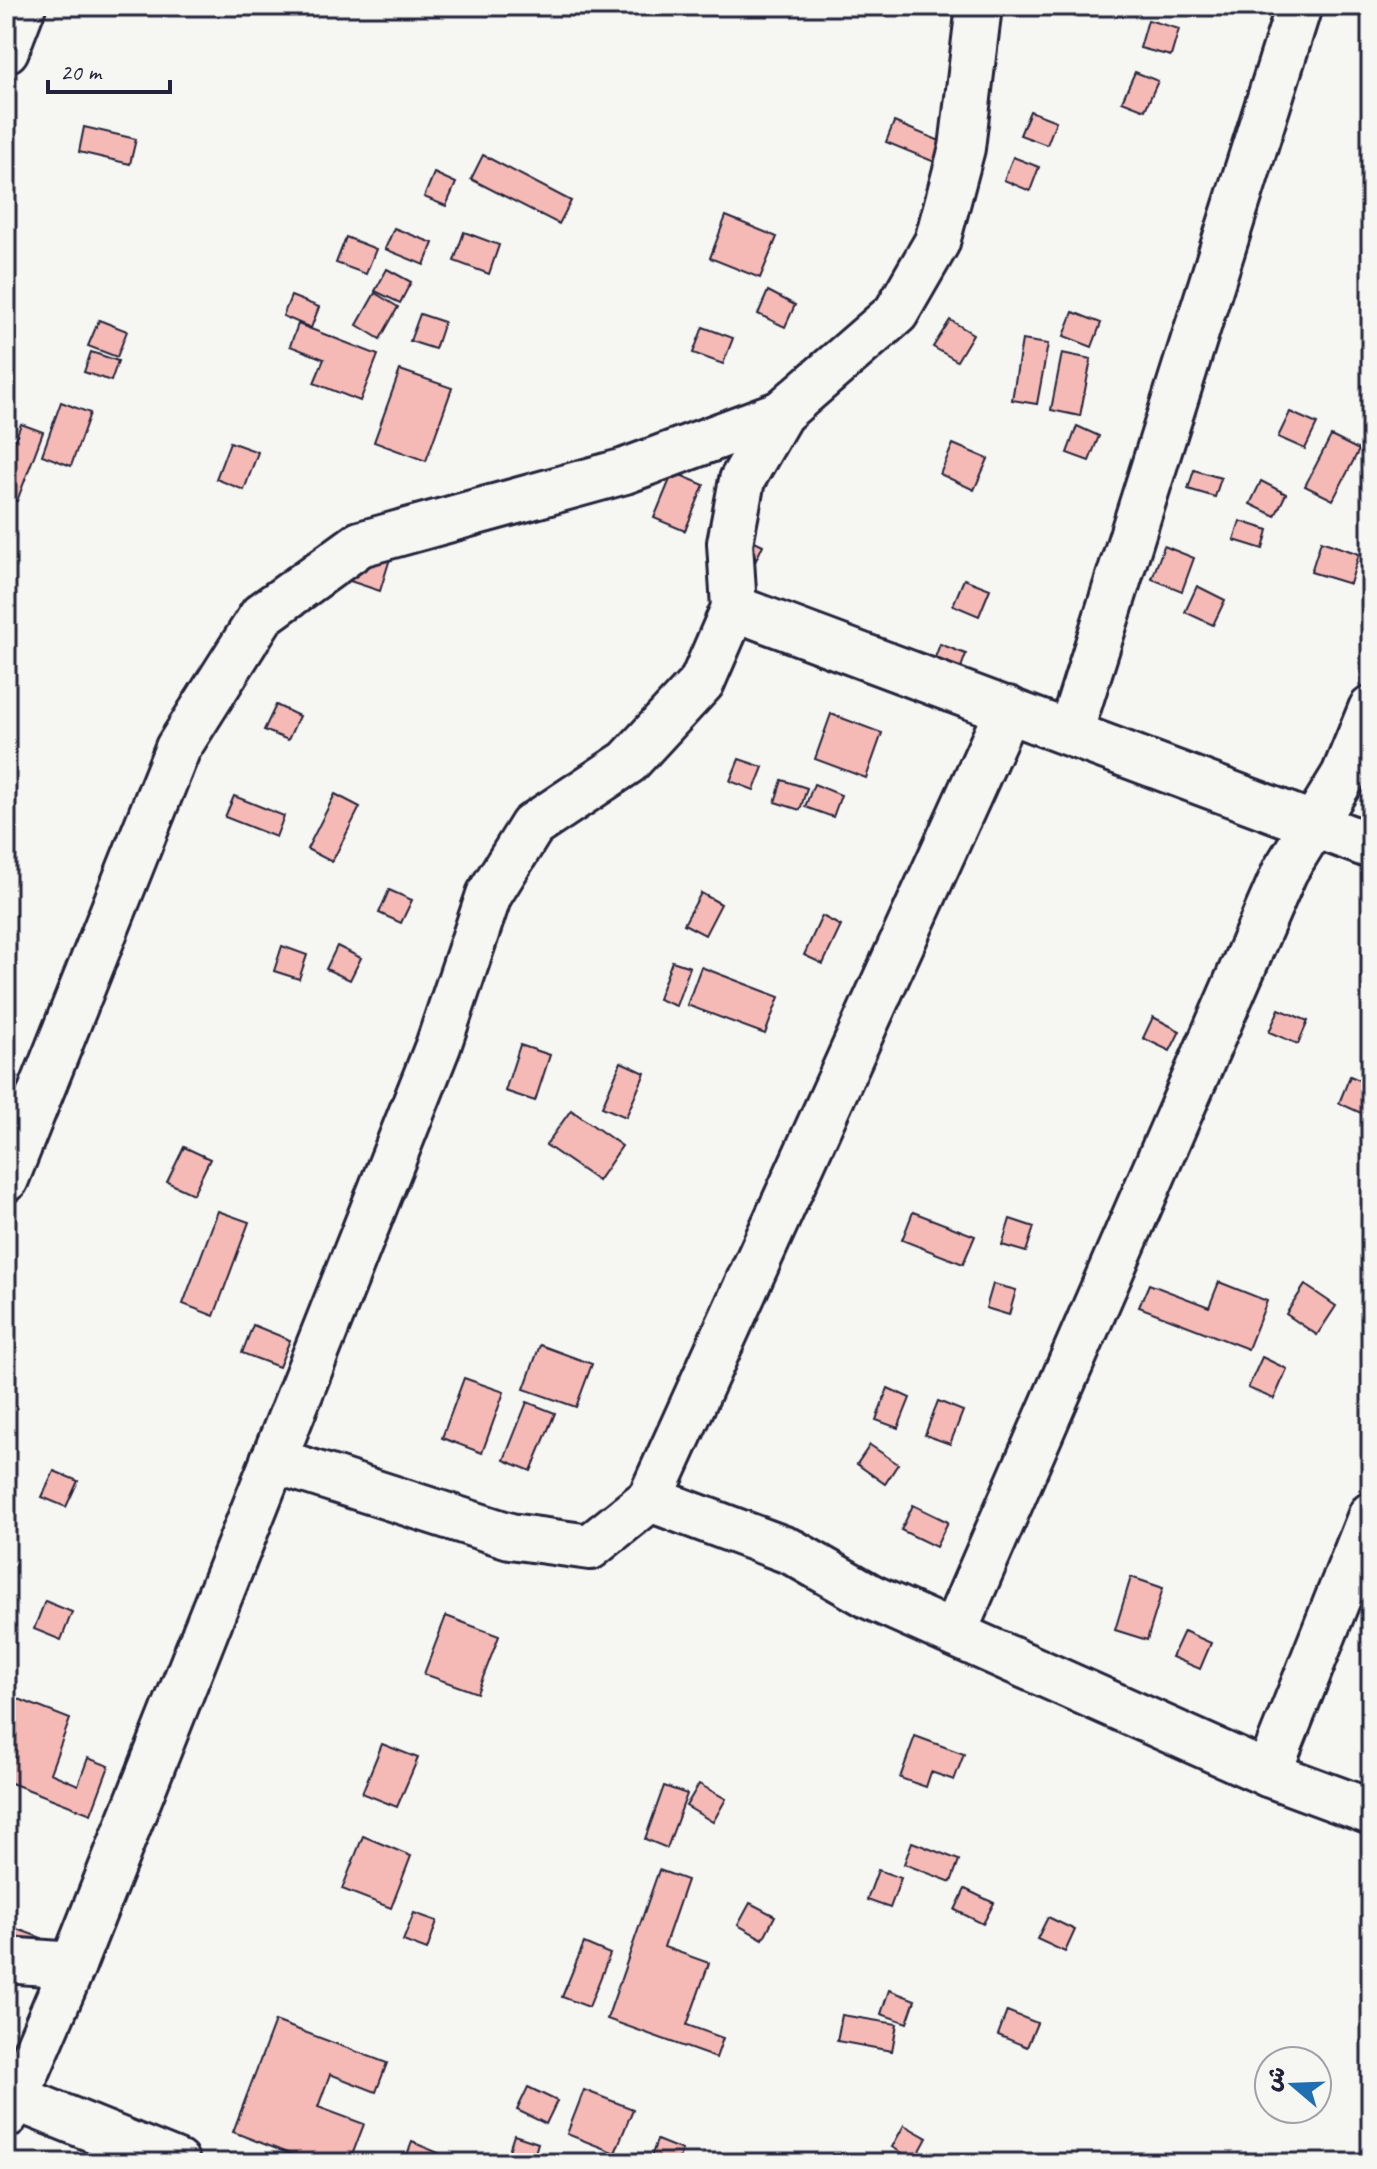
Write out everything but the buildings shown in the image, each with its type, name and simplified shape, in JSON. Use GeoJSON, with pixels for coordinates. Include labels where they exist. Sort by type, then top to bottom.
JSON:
{"type":"FeatureCollection","features":[{"type":"Feature","properties":{"kind":"street"},"geometry":{"type":"LineString","coordinates":[[6,50],[23,6]]}},
{"type":"Feature","properties":{"kind":"street"},"geometry":{"type":"LineString","coordinates":[[177,2163],[11,2107],[73,1965],[438,1046],[489,895],[532,826],[628,762],[702,682],[734,608],[730,543],[742,480],[781,413],[896,313],[937,242],[962,148],[979,6]]}},
{"type":"Feature","properties":{"kind":"street"},"geometry":{"type":"LineString","coordinates":[[1070,733],[1299,6]]}},
{"type":"Feature","properties":{"kind":"street"},"geometry":{"type":"LineString","coordinates":[[6,1179],[178,748],[262,615],[360,544],[625,471],[781,413]]}},
{"type":"Feature","properties":{"kind":"street"},"geometry":{"type":"LineString","coordinates":[[734,608],[1371,846]]}},
{"type":"Feature","properties":{"kind":"street"},"geometry":{"type":"LineString","coordinates":[[273,1460],[510,1536],[590,1547],[650,1499],[1008,709]]}},
{"type":"Feature","properties":{"kind":"street"},"geometry":{"type":"LineString","coordinates":[[954,1632],[1285,871],[1344,775],[1371,709]]}},
{"type":"Feature","properties":{"kind":"street"},"geometry":{"type":"LineString","coordinates":[[650,1499],[792,1552],[871,1597],[1268,1774],[1371,1812]]}},
{"type":"Feature","properties":{"kind":"street"},"geometry":{"type":"LineString","coordinates":[[1268,1774],[1371,1515]]}},
{"type":"Feature","properties":{"kind":"street"},"geometry":{"type":"LineString","coordinates":[[6,1960],[73,1965]]}}]}
